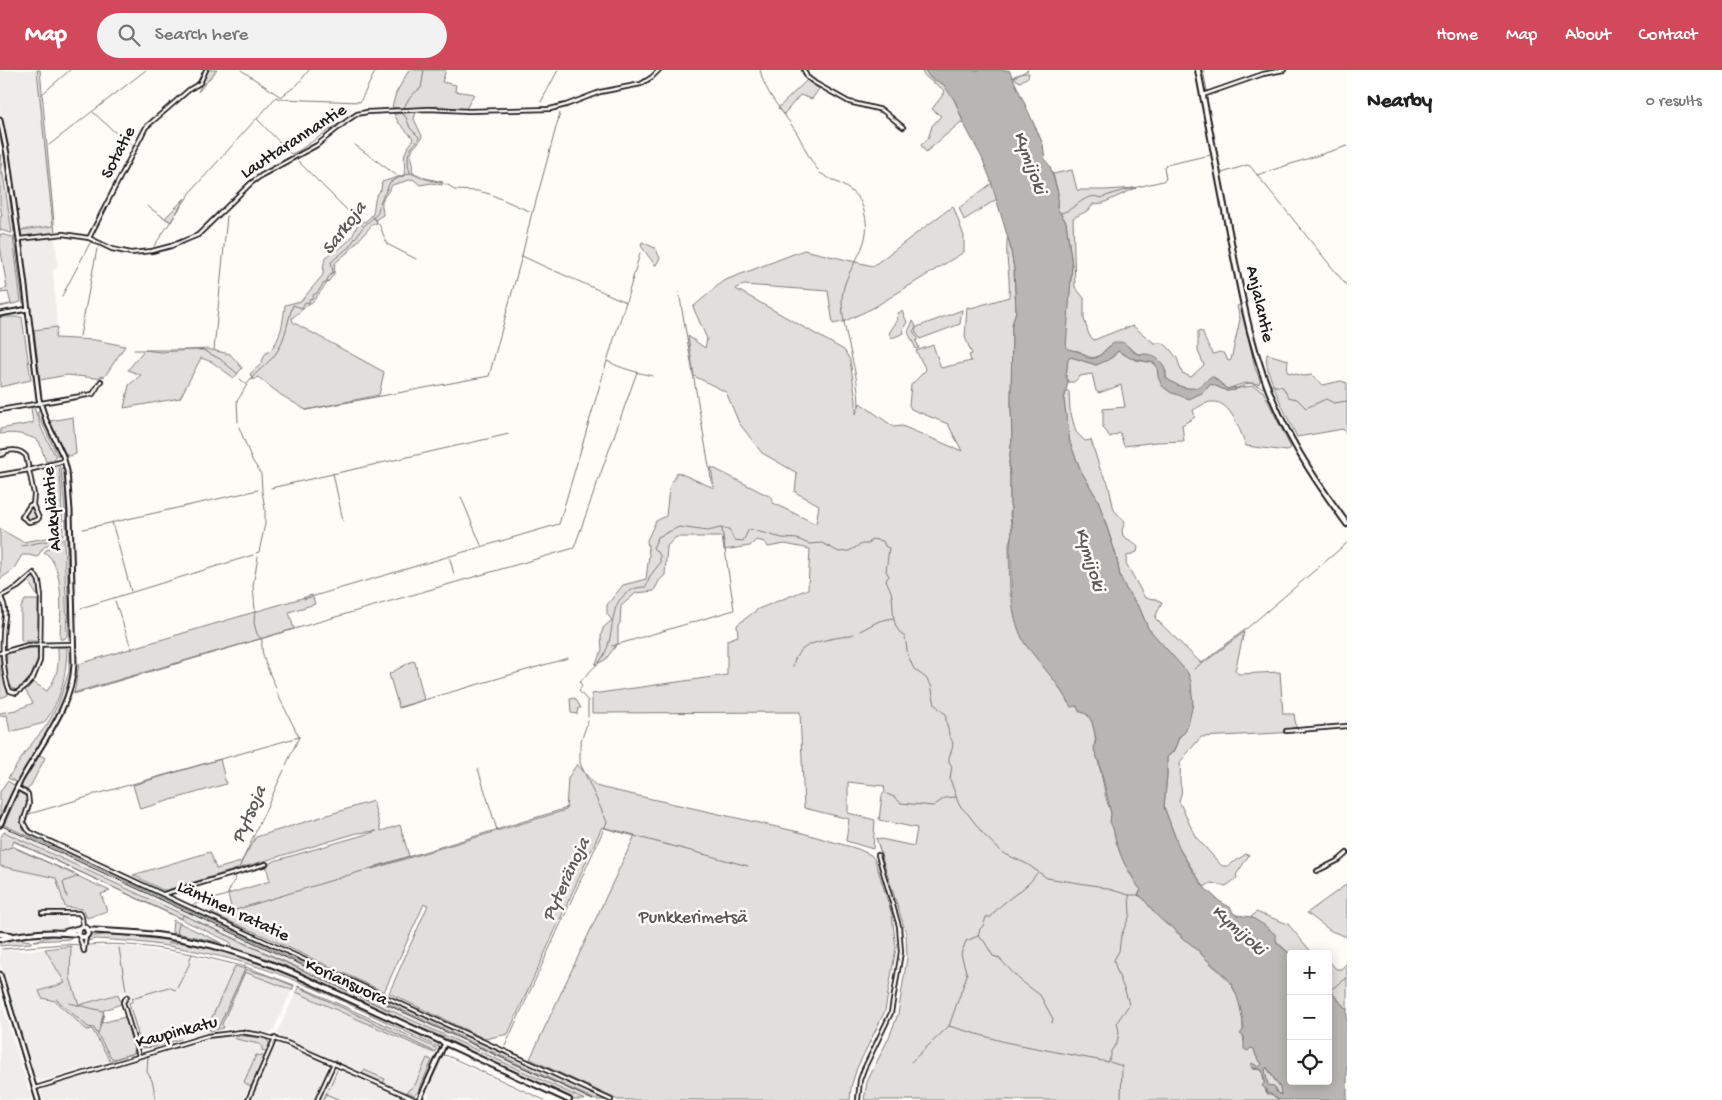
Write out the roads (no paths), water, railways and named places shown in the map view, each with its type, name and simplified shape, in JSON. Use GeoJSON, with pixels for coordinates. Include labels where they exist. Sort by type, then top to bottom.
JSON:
{"type":"FeatureCollection","features":[{"type":"Feature","properties":{"kind":"main road","name":"Anjalantie"},"geometry":{"type":"LineString","coordinates":[[1198,70],[1247,319],[1260,368],[1276,408],[1296,447],[1327,497],[1347,524]]}},
{"type":"Feature","properties":{"kind":"main road"},"geometry":{"type":"LineString","coordinates":[[0,939],[62,933],[81,928]]}},
{"type":"Feature","properties":{"kind":"main road"},"geometry":{"type":"LineString","coordinates":[[81,928],[87,934]]}},
{"type":"Feature","properties":{"kind":"main road"},"geometry":{"type":"LineString","coordinates":[[62,933],[79,935],[81,928]]}},
{"type":"Feature","properties":{"kind":"main road","name":"Koriansuora"},"geometry":{"type":"LineString","coordinates":[[79,935],[82,937],[99,932],[138,933],[211,946],[256,958],[295,974],[569,1100]]}},
{"type":"Feature","properties":{"kind":"main road"},"geometry":{"type":"LineString","coordinates":[[0,934],[20,936]]}},
{"type":"Feature","properties":{"kind":"street","name":"Sotatie"},"geometry":{"type":"LineString","coordinates":[[89,238],[146,127],[190,89],[200,83],[206,70]]}},
{"type":"Feature","properties":{"kind":"street","name":"Lauttarannantie"},"geometry":{"type":"LineString","coordinates":[[18,239],[63,234],[89,238],[112,249],[130,253],[161,249],[184,242],[198,235],[251,183],[317,145],[353,116],[361,113],[429,110],[550,109],[600,92],[641,84],[659,70]]}},
{"type":"Feature","properties":{"kind":"street"},"geometry":{"type":"LineString","coordinates":[[804,70],[807,77],[815,83],[849,102],[882,110],[903,127]]}},
{"type":"Feature","properties":{"kind":"street"},"geometry":{"type":"LineString","coordinates":[[1203,96],[1263,74],[1284,70]]}},
{"type":"Feature","properties":{"kind":"street","name":"Alakyläntie"},"geometry":{"type":"LineString","coordinates":[[0,120],[7,154],[40,404],[64,460],[69,495],[74,672],[67,696],[46,739],[17,788],[0,825]]}},
{"type":"Feature","properties":{"kind":"street"},"geometry":{"type":"LineString","coordinates":[[0,314],[28,309]]}},
{"type":"Feature","properties":{"kind":"street"},"geometry":{"type":"LineString","coordinates":[[0,410],[93,394],[102,380]]}},
{"type":"Feature","properties":{"kind":"street"},"geometry":{"type":"LineString","coordinates":[[0,453],[12,450],[23,453],[26,456],[34,494],[33,504],[39,518],[30,522],[22,517],[30,505],[33,504]]}},
{"type":"Feature","properties":{"kind":"street"},"geometry":{"type":"LineString","coordinates":[[0,475],[29,470],[64,460]]}},
{"type":"Feature","properties":{"kind":"street"},"geometry":{"type":"LineString","coordinates":[[34,573],[39,579],[40,661],[35,675],[26,686],[16,693],[11,692],[7,686],[3,636],[6,610],[0,597],[18,587],[34,573]]}},
{"type":"Feature","properties":{"kind":"street"},"geometry":{"type":"LineString","coordinates":[[0,653],[24,646],[73,644]]}},
{"type":"Feature","properties":{"kind":"street"},"geometry":{"type":"LineString","coordinates":[[1286,730],[1347,726]]}},
{"type":"Feature","properties":{"kind":"street","name":"Läntinen ratatie"},"geometry":{"type":"LineString","coordinates":[[17,788],[28,794],[29,804],[24,814],[23,822],[27,829],[611,1100]]}},
{"type":"Feature","properties":{"kind":"street"},"geometry":{"type":"LineString","coordinates":[[1317,871],[1339,860],[1347,853]]}},
{"type":"Feature","properties":{"kind":"street"},"geometry":{"type":"LineString","coordinates":[[858,1100],[860,1080],[864,1069],[891,1013],[902,952],[899,926],[878,855]]}},
{"type":"Feature","properties":{"kind":"street"},"geometry":{"type":"LineString","coordinates":[[164,894],[266,864]]}},
{"type":"Feature","properties":{"kind":"street"},"geometry":{"type":"LineString","coordinates":[[42,913],[79,913],[82,917],[81,928]]}},
{"type":"Feature","properties":{"kind":"street"},"geometry":{"type":"LineString","coordinates":[[79,935],[84,951],[87,934]]}},
{"type":"Feature","properties":{"kind":"street"},"geometry":{"type":"LineString","coordinates":[[0,974],[38,1100]]}},
{"type":"Feature","properties":{"kind":"street"},"geometry":{"type":"LineString","coordinates":[[127,997],[123,1002],[139,1056]]}},
{"type":"Feature","properties":{"kind":"street","name":"Kaupinkatu"},"geometry":{"type":"LineString","coordinates":[[35,1088],[198,1038],[241,1032],[275,1038],[407,1097],[418,1100]]}},
{"type":"Feature","properties":{"kind":"street"},"geometry":{"type":"LineString","coordinates":[[248,1100],[275,1038]]}},
{"type":"Feature","properties":{"kind":"street"},"geometry":{"type":"LineString","coordinates":[[418,1100],[444,1043]]}},
{"type":"Feature","properties":{"kind":"street"},"geometry":{"type":"LineString","coordinates":[[317,1100],[334,1064]]}},
{"type":"Feature","properties":{"kind":"street","name":"Kaupinkatu"},"geometry":{"type":"LineString","coordinates":[[407,1097],[411,1100]]}},
{"type":"Feature","properties":{"kind":"water","name":"Kymijoki"},"geometry":{"type":"Polygon","coordinates":[[[925,70],[1009,70],[1043,144],[1045,160],[1050,166],[1058,193],[1057,208],[1066,222],[1072,265],[1066,348],[1080,352],[1086,357],[1096,358],[1114,343],[1122,342],[1135,353],[1148,354],[1157,359],[1164,367],[1166,378],[1178,385],[1192,388],[1213,377],[1227,389],[1235,387],[1236,390],[1227,391],[1211,384],[1202,393],[1189,399],[1170,392],[1162,386],[1158,377],[1157,367],[1154,363],[1130,358],[1118,351],[1108,360],[1096,365],[1071,357],[1068,359],[1066,376],[1068,382],[1064,400],[1070,443],[1081,471],[1098,500],[1116,555],[1120,576],[1126,589],[1140,609],[1148,628],[1188,673],[1191,682],[1193,704],[1188,725],[1185,732],[1179,737],[1174,751],[1167,757],[1164,807],[1180,850],[1204,887],[1219,901],[1231,908],[1233,913],[1251,917],[1264,925],[1275,934],[1277,943],[1287,952],[1287,1085],[1332,1085],[1332,993],[1347,1010],[1347,1100],[1279,1100],[1271,1094],[1267,1094],[1266,1089],[1262,1086],[1265,1082],[1262,1070],[1251,1067],[1252,1063],[1259,1067],[1262,1064],[1256,1056],[1254,1049],[1251,1048],[1248,1051],[1244,1049],[1244,1036],[1240,1034],[1244,1029],[1240,1009],[1237,996],[1231,984],[1225,975],[1194,946],[1181,938],[1181,935],[1175,929],[1159,918],[1142,897],[1138,895],[1141,890],[1124,862],[1110,822],[1111,813],[1099,762],[1094,750],[1096,739],[1092,722],[1088,715],[1079,711],[1077,706],[1071,707],[1057,684],[1025,644],[1020,634],[1012,603],[1010,550],[1012,530],[1009,462],[1012,438],[1012,325],[1016,311],[1014,269],[1010,245],[990,178],[955,101],[943,84],[930,78],[925,70]],[[1267,1067],[1265,1070],[1268,1085],[1274,1086],[1277,1093],[1281,1095],[1280,1088],[1267,1067]]]}},
{"type":"Feature","properties":{"kind":"waterway"},"geometry":{"type":"LineString","coordinates":[[41,95],[70,70]]}},
{"type":"Feature","properties":{"kind":"waterway"},"geometry":{"type":"LineString","coordinates":[[49,145],[146,70]]}},
{"type":"Feature","properties":{"kind":"waterway"},"geometry":{"type":"LineString","coordinates":[[241,70],[281,97],[298,84],[309,70]]}},
{"type":"Feature","properties":{"kind":"waterway"},"geometry":{"type":"LineString","coordinates":[[344,120],[291,154],[257,119],[276,97],[280,99],[360,102],[376,70]]}},
{"type":"Feature","properties":{"kind":"waterway","name":"Sarkoja"},"geometry":{"type":"LineString","coordinates":[[238,422],[237,401],[251,379],[272,358],[281,345],[293,305],[302,308],[305,302],[309,303],[309,299],[313,298],[313,295],[317,293],[324,283],[327,283],[327,279],[333,272],[331,262],[349,247],[363,227],[378,213],[381,200],[390,182],[410,173],[408,156],[419,137],[410,128],[406,117],[402,114],[409,99],[421,88],[424,70]]}},
{"type":"Feature","properties":{"kind":"waterway"},"geometry":{"type":"LineString","coordinates":[[541,102],[558,70]]}},
{"type":"Feature","properties":{"kind":"waterway"},"geometry":{"type":"LineString","coordinates":[[760,70],[762,79],[770,94],[795,130],[818,170]]}},
{"type":"Feature","properties":{"kind":"waterway"},"geometry":{"type":"LineString","coordinates":[[1013,78],[1028,70]]}},
{"type":"Feature","properties":{"kind":"waterway"},"geometry":{"type":"LineString","coordinates":[[1203,70],[1207,91]]}},
{"type":"Feature","properties":{"kind":"waterway"},"geometry":{"type":"LineString","coordinates":[[93,112],[118,135],[135,146]]}},
{"type":"Feature","properties":{"kind":"waterway"},"geometry":{"type":"LineString","coordinates":[[533,212],[560,113]]}},
{"type":"Feature","properties":{"kind":"waterway"},"geometry":{"type":"LineString","coordinates":[[154,246],[193,189],[256,119]]}},
{"type":"Feature","properties":{"kind":"waterway"},"geometry":{"type":"LineString","coordinates":[[355,145],[396,175]]}},
{"type":"Feature","properties":{"kind":"waterway"},"geometry":{"type":"LineString","coordinates":[[1257,175],[1347,146]]}},
{"type":"Feature","properties":{"kind":"waterway"},"geometry":{"type":"LineString","coordinates":[[1061,213],[1090,197],[1101,198],[1124,190],[1163,181],[1166,179],[1164,167],[1166,165],[1210,155]]}},
{"type":"Feature","properties":{"kind":"waterway"},"geometry":{"type":"LineString","coordinates":[[297,160],[363,226]]}},
{"type":"Feature","properties":{"kind":"waterway"},"geometry":{"type":"LineString","coordinates":[[1222,173],[1247,165],[1250,166],[1347,286]]}},
{"type":"Feature","properties":{"kind":"waterway"},"geometry":{"type":"LineString","coordinates":[[410,173],[442,183]]}},
{"type":"Feature","properties":{"kind":"waterway"},"geometry":{"type":"LineString","coordinates":[[820,173],[854,194],[859,199],[864,211],[865,237],[862,248],[846,280],[842,305],[843,318],[857,380],[859,406]]}},
{"type":"Feature","properties":{"kind":"waterway"},"geometry":{"type":"LineString","coordinates":[[445,184],[454,190],[478,191],[490,194]]}},
{"type":"Feature","properties":{"kind":"waterway"},"geometry":{"type":"LineString","coordinates":[[492,195],[529,211]]}},
{"type":"Feature","properties":{"kind":"waterway"},"geometry":{"type":"LineString","coordinates":[[147,206],[169,221]]}},
{"type":"Feature","properties":{"kind":"waterway"},"geometry":{"type":"LineString","coordinates":[[532,212],[522,256],[552,270]]}},
{"type":"Feature","properties":{"kind":"waterway"},"geometry":{"type":"LineString","coordinates":[[214,350],[227,216]]}},
{"type":"Feature","properties":{"kind":"waterway"},"geometry":{"type":"LineString","coordinates":[[373,217],[380,226],[387,244],[416,259]]}},
{"type":"Feature","properties":{"kind":"waterway"},"geometry":{"type":"LineString","coordinates":[[62,296],[90,243]]}},
{"type":"Feature","properties":{"kind":"waterway"},"geometry":{"type":"LineString","coordinates":[[80,336],[97,249]]}},
{"type":"Feature","properties":{"kind":"waterway"},"geometry":{"type":"LineString","coordinates":[[626,302],[640,253]]}},
{"type":"Feature","properties":{"kind":"waterway"},"geometry":{"type":"LineString","coordinates":[[306,410],[489,376],[522,256]]}},
{"type":"Feature","properties":{"kind":"waterway"},"geometry":{"type":"LineString","coordinates":[[555,271],[626,302],[607,361],[629,370],[653,376]]}},
{"type":"Feature","properties":{"kind":"waterway"},"geometry":{"type":"LineString","coordinates":[[679,292],[712,484]]}},
{"type":"Feature","properties":{"kind":"waterway"},"geometry":{"type":"LineString","coordinates":[[134,350],[203,350],[220,359],[238,374]]}},
{"type":"Feature","properties":{"kind":"waterway"},"geometry":{"type":"LineString","coordinates":[[304,599],[559,524],[607,361]]}},
{"type":"Feature","properties":{"kind":"waterway"},"geometry":{"type":"LineString","coordinates":[[73,693],[574,548],[637,372]]}},
{"type":"Feature","properties":{"kind":"waterway"},"geometry":{"type":"LineString","coordinates":[[240,379],[246,384]]}},
{"type":"Feature","properties":{"kind":"waterway"},"geometry":{"type":"LineString","coordinates":[[1234,389],[1250,383],[1264,388]]}},
{"type":"Feature","properties":{"kind":"waterway"},"geometry":{"type":"LineString","coordinates":[[1270,385],[1283,387],[1288,397],[1297,399],[1306,408],[1326,399],[1334,403],[1347,401]]}},
{"type":"Feature","properties":{"kind":"waterway","name":"Pytsoja"},"geometry":{"type":"LineString","coordinates":[[239,427],[252,460],[261,474],[265,524],[259,552],[256,553]]}},
{"type":"Feature","properties":{"kind":"waterway"},"geometry":{"type":"LineString","coordinates":[[271,488],[509,434]]}},
{"type":"Feature","properties":{"kind":"waterway"},"geometry":{"type":"LineString","coordinates":[[333,473],[343,521]]}},
{"type":"Feature","properties":{"kind":"waterway"},"geometry":{"type":"LineString","coordinates":[[83,529],[258,490]]}},
{"type":"Feature","properties":{"kind":"waterway"},"geometry":{"type":"LineString","coordinates":[[461,497],[481,545]]}},
{"type":"Feature","properties":{"kind":"waterway"},"geometry":{"type":"LineString","coordinates":[[112,522],[131,591]]}},
{"type":"Feature","properties":{"kind":"waterway","name":"Pyteränoja"},"geometry":{"type":"LineString","coordinates":[[588,717],[588,701],[579,691],[582,686],[580,682],[605,653],[618,603],[624,595],[632,590],[646,587],[650,576],[660,563],[660,555],[653,548],[658,537],[679,527],[708,531],[720,528],[729,529],[734,540],[743,541],[749,529],[782,538],[797,539],[809,544],[822,543],[839,552],[849,551],[862,544],[869,544],[871,539],[883,541],[885,546],[889,548],[886,571],[889,576],[886,580],[892,594],[895,624],[905,637],[908,656],[914,669],[926,678],[931,685],[935,705],[946,714],[949,736],[953,743],[949,758],[952,766],[950,779],[959,805],[984,835],[1003,853],[1027,864],[1047,878],[1098,886],[1129,895],[1139,895]]}},
{"type":"Feature","properties":{"kind":"waterway"},"geometry":{"type":"LineString","coordinates":[[612,646],[734,610],[722,529]]}},
{"type":"Feature","properties":{"kind":"waterway"},"geometry":{"type":"LineString","coordinates":[[22,546],[56,539]]}},
{"type":"Feature","properties":{"kind":"waterway"},"geometry":{"type":"LineString","coordinates":[[1194,669],[1246,629],[1347,543]]}},
{"type":"Feature","properties":{"kind":"waterway"},"geometry":{"type":"LineString","coordinates":[[81,608],[253,555]]}},
{"type":"Feature","properties":{"kind":"waterway"},"geometry":{"type":"LineString","coordinates":[[449,556],[454,574]]}},
{"type":"Feature","properties":{"kind":"waterway","name":"Pytsoja"},"geometry":{"type":"LineString","coordinates":[[258,557],[253,586],[254,623],[257,634],[262,640],[264,658],[276,688]]}},
{"type":"Feature","properties":{"kind":"waterway"},"geometry":{"type":"LineString","coordinates":[[115,601],[132,650]]}},
{"type":"Feature","properties":{"kind":"waterway"},"geometry":{"type":"LineString","coordinates":[[860,631],[879,621],[893,618]]}},
{"type":"Feature","properties":{"kind":"waterway"},"geometry":{"type":"LineString","coordinates":[[793,666],[796,657],[808,645],[854,634]]}},
{"type":"Feature","properties":{"kind":"waterway"},"geometry":{"type":"LineString","coordinates":[[400,707],[568,658]]}},
{"type":"Feature","properties":{"kind":"waterway","name":"Pytsoja"},"geometry":{"type":"LineString","coordinates":[[277,693],[299,737],[286,765]]}},
{"type":"Feature","properties":{"kind":"waterway","name":"Pyteränoja"},"geometry":{"type":"LineString","coordinates":[[505,1046],[607,822],[580,763],[580,744],[588,721]]}},
{"type":"Feature","properties":{"kind":"waterway"},"geometry":{"type":"LineString","coordinates":[[1292,728],[1347,725]]}},
{"type":"Feature","properties":{"kind":"waterway"},"geometry":{"type":"LineString","coordinates":[[29,814],[299,737]]}},
{"type":"Feature","properties":{"kind":"waterway"},"geometry":{"type":"LineString","coordinates":[[478,769],[497,830]]}},
{"type":"Feature","properties":{"kind":"waterway","name":"Pytsoja"},"geometry":{"type":"LineString","coordinates":[[238,870],[284,770]]}},
{"type":"Feature","properties":{"kind":"waterway"},"geometry":{"type":"LineString","coordinates":[[887,794],[901,803],[933,806],[945,798],[956,797]]}},
{"type":"Feature","properties":{"kind":"waterway"},"geometry":{"type":"LineString","coordinates":[[219,915],[567,808]]}},
{"type":"Feature","properties":{"kind":"waterway"},"geometry":{"type":"LineString","coordinates":[[604,828],[748,866]]}},
{"type":"Feature","properties":{"kind":"waterway"},"geometry":{"type":"LineString","coordinates":[[15,842],[182,919],[183,915],[390,1011]]}},
{"type":"Feature","properties":{"kind":"waterway"},"geometry":{"type":"LineString","coordinates":[[0,851],[12,847]]}},
{"type":"Feature","properties":{"kind":"waterway"},"geometry":{"type":"LineString","coordinates":[[17,849],[79,876],[63,882],[67,897]]}},
{"type":"Feature","properties":{"kind":"waterway"},"geometry":{"type":"LineString","coordinates":[[911,1062],[949,1026],[967,975],[961,954],[966,941],[978,936],[986,917],[991,917],[1001,905],[1027,885],[1037,873]]}},
{"type":"Feature","properties":{"kind":"waterway","name":"Pytsoja"},"geometry":{"type":"LineString","coordinates":[[192,905],[227,895],[237,874]]}},
{"type":"Feature","properties":{"kind":"waterway"},"geometry":{"type":"LineString","coordinates":[[949,1026],[1005,1042],[1108,1062],[1111,1051],[1117,1043],[1119,1032],[1117,1022],[1129,1005],[1114,960],[1119,951],[1121,936],[1130,915],[1129,895]]}},
{"type":"Feature","properties":{"kind":"waterway"},"geometry":{"type":"LineString","coordinates":[[177,934],[179,924]]}},
{"type":"Feature","properties":{"kind":"waterway"},"geometry":{"type":"LineString","coordinates":[[979,937],[984,941],[993,956],[999,958],[1020,980],[1040,995],[1053,1019],[1052,1023]]}},
{"type":"Feature","properties":{"kind":"waterway"},"geometry":{"type":"LineString","coordinates":[[168,944],[177,943]]}},
{"type":"Feature","properties":{"kind":"waterway"},"geometry":{"type":"LineString","coordinates":[[2,949],[65,944],[80,945]]}},
{"type":"Feature","properties":{"kind":"waterway"},"geometry":{"type":"LineString","coordinates":[[88,945],[127,945],[192,954],[190,963],[175,990],[169,987],[132,998],[133,1001],[129,1003],[142,1048],[154,1047],[181,1039]]}},
{"type":"Feature","properties":{"kind":"waterway"},"geometry":{"type":"LineString","coordinates":[[119,948],[126,990]]}},
{"type":"Feature","properties":{"kind":"waterway"},"geometry":{"type":"LineString","coordinates":[[192,954],[246,967],[218,1028]]}},
{"type":"Feature","properties":{"kind":"waterway"},"geometry":{"type":"LineString","coordinates":[[246,967],[294,985]]}},
{"type":"Feature","properties":{"kind":"waterway"},"geometry":{"type":"LineString","coordinates":[[1332,989],[1347,978]]}},
{"type":"Feature","properties":{"kind":"waterway"},"geometry":{"type":"LineString","coordinates":[[297,986],[435,1052]]}},
{"type":"Feature","properties":{"kind":"waterway"},"geometry":{"type":"LineString","coordinates":[[56,999],[88,1027],[94,1028],[110,1056],[114,1059],[134,1053]]}},
{"type":"Feature","properties":{"kind":"waterway"},"geometry":{"type":"LineString","coordinates":[[69,1003],[103,1011],[104,1014],[98,1034]]}},
{"type":"Feature","properties":{"kind":"waterway"},"geometry":{"type":"LineString","coordinates":[[443,1055],[544,1100]]}},
{"type":"Feature","properties":{"kind":"waterway"},"geometry":{"type":"LineString","coordinates":[[148,1057],[147,1072],[152,1082],[155,1100]]}},
{"type":"Feature","properties":{"kind":"waterway"},"geometry":{"type":"LineString","coordinates":[[1110,1062],[1122,1066],[1121,1100]]}},
{"type":"Feature","properties":{"kind":"waterway"},"geometry":{"type":"LineString","coordinates":[[329,1089],[337,1070]]}},
{"type":"Feature","properties":{"kind":"waterway"},"geometry":{"type":"LineString","coordinates":[[323,1100],[327,1092]]}},
{"type":"Feature","properties":{"kind":"waterway"},"geometry":{"type":"LineString","coordinates":[[326,1094],[340,1100]]}},
{"type":"Feature","properties":{"kind":"railway"},"geometry":{"type":"LineString","coordinates":[[0,825],[593,1100]]}},
{"type":"Feature","properties":{"kind":"park label","name":"Punkkerimetsä"},"geometry":{"type":"Point","coordinates":[693,918]}}]}
